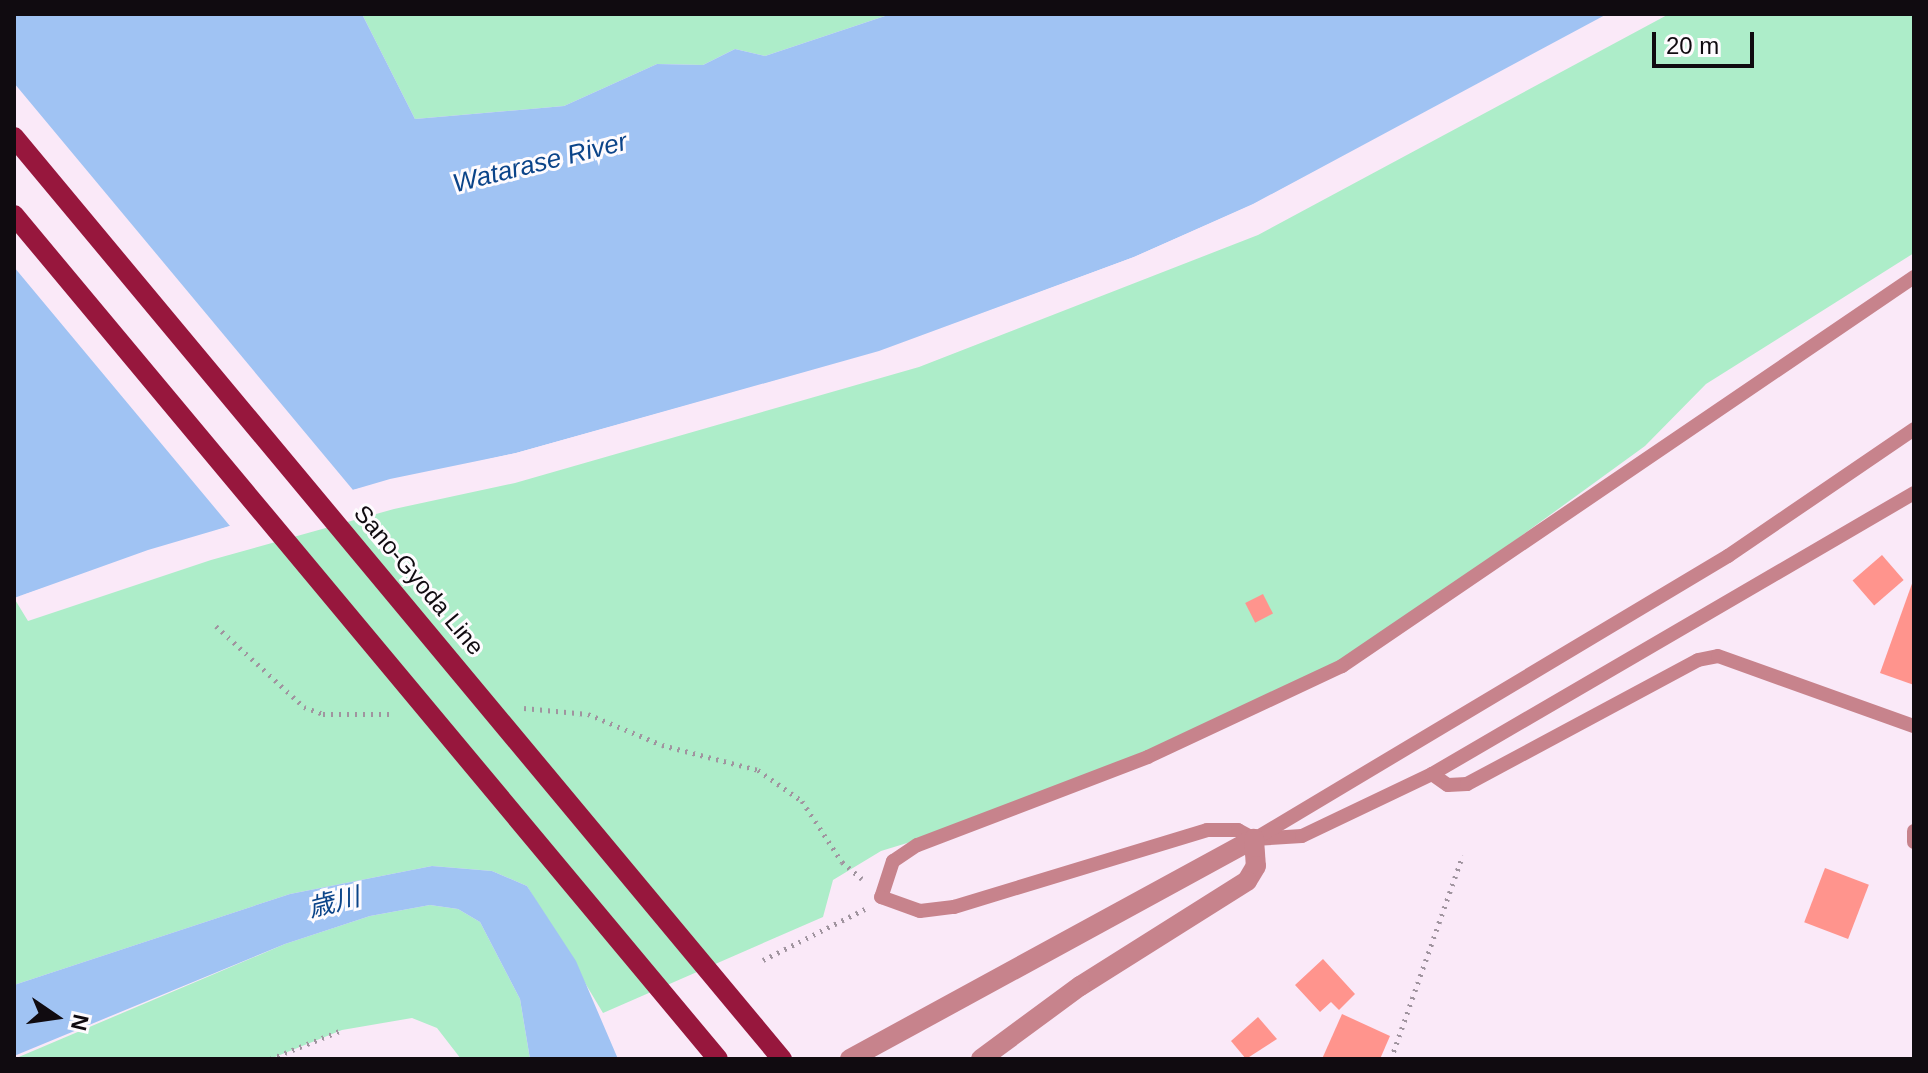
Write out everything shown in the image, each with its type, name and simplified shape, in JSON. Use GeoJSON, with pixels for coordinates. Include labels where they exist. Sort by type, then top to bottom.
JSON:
{"type":"FeatureCollection","features":[{"type":"Feature","properties":{"kind":"main road","name":"Sano-Gyoda Line"},"geometry":{"type":"LineString","coordinates":[[14,137],[782,1059]]}},
{"type":"Feature","properties":{"kind":"main road"},"geometry":{"type":"LineString","coordinates":[[14,215],[716,1057]]}},
{"type":"Feature","properties":{"kind":"street"},"geometry":{"type":"LineString","coordinates":[[850,1059],[1254,839],[1256,866],[1247,881],[1080,986],[981,1059]]}},
{"type":"Feature","properties":{"kind":"lane"},"geometry":{"type":"LineString","coordinates":[[1914,277],[1342,666],[1148,757],[917,845],[893,861],[881,897],[920,911],[954,907],[1207,830],[1238,830],[1254,839],[1302,836],[1432,774],[1914,493]]}},
{"type":"Feature","properties":{"kind":"lane"},"geometry":{"type":"LineString","coordinates":[[1254,839],[1728,556],[1914,429]]}},
{"type":"Feature","properties":{"kind":"lane"},"geometry":{"type":"LineString","coordinates":[[1432,774],[1448,785],[1467,784],[1698,660],[1718,656],[1914,726]]}},
{"type":"Feature","properties":{"kind":"lane"},"geometry":{"type":"LineString","coordinates":[[1914,831],[1914,842]]}},
{"type":"Feature","properties":{"kind":"path"},"geometry":{"type":"LineString","coordinates":[[216,626],[304,707],[323,714],[412,713]]}},
{"type":"Feature","properties":{"kind":"path"},"geometry":{"type":"LineString","coordinates":[[506,709],[588,714],[662,745],[758,770],[802,801],[842,862],[881,897],[763,960]]}},
{"type":"Feature","properties":{"kind":"path"},"geometry":{"type":"LineString","coordinates":[[1391,1059],[1463,855]]}},
{"type":"Feature","properties":{"kind":"path"},"geometry":{"type":"LineString","coordinates":[[270,1059],[342,1030]]}},
{"type":"Feature","properties":{"kind":"green space"},"geometry":{"type":"Polygon","coordinates":[[[362,14],[891,14],[765,56],[735,49],[703,65],[657,64],[564,106],[415,119],[362,14]]]}},
{"type":"Feature","properties":{"kind":"green space"},"geometry":{"type":"Polygon","coordinates":[[[1669,14],[1914,14],[1914,253],[1706,384],[1645,446],[1342,666],[1252,712],[979,821],[881,851],[833,880],[823,917],[603,1013],[527,886],[492,871],[432,866],[290,894],[14,985],[14,598],[28,621],[211,560],[394,509],[515,483],[919,367],[1258,235],[1669,14]]]}},
{"type":"Feature","properties":{"kind":"green space"},"geometry":{"type":"Polygon","coordinates":[[[430,905],[458,909],[480,922],[520,999],[530,1059],[461,1059],[437,1028],[412,1018],[342,1030],[270,1059],[14,1059],[285,944],[370,916],[430,905]]]}},
{"type":"Feature","properties":{"kind":"water","name":"Watarase River"},"geometry":{"type":"Polygon","coordinates":[[[14,14],[362,14],[415,119],[564,106],[657,64],[703,65],[735,49],[765,56],[891,14],[1607,14],[1253,204],[1134,257],[879,351],[516,453],[390,479],[148,550],[14,598],[14,14]]]}},
{"type":"Feature","properties":{"kind":"water","name":"歳川"},"geometry":{"type":"Polygon","coordinates":[[[432,866],[492,871],[527,886],[576,961],[618,1059],[530,1059],[520,999],[480,922],[458,909],[430,905],[370,916],[285,944],[14,1056],[14,985],[290,894],[432,866]]]}},
{"type":"Feature","properties":{"kind":"pier"},"geometry":{"type":"Polygon","coordinates":[[[1611,14],[1255,207],[1135,261],[880,355],[517,457],[391,483],[17,597],[230,526],[14,267],[14,83],[353,490],[516,453],[879,352],[1134,257],[1254,204],[1611,14]]]}},
{"type":"Feature","properties":{"kind":"building"},"geometry":{"type":"Polygon","coordinates":[[[1882,555],[1904,580],[1874,605],[1853,581],[1882,555]]]}},
{"type":"Feature","properties":{"kind":"building"},"geometry":{"type":"Polygon","coordinates":[[[1914,578],[1914,685],[1880,673],[1914,578]]]}},
{"type":"Feature","properties":{"kind":"building"},"geometry":{"type":"Polygon","coordinates":[[[1263,594],[1273,614],[1255,623],[1245,603],[1263,594]]]}},
{"type":"Feature","properties":{"kind":"building"},"geometry":{"type":"Polygon","coordinates":[[[1825,868],[1869,885],[1848,939],[1804,922],[1825,868]]]}},
{"type":"Feature","properties":{"kind":"building"},"geometry":{"type":"Polygon","coordinates":[[[1323,959],[1355,994],[1339,1010],[1331,1002],[1320,1012],[1295,985],[1323,959]]]}},
{"type":"Feature","properties":{"kind":"building"},"geometry":{"type":"Polygon","coordinates":[[[1342,1014],[1390,1036],[1380,1059],[1322,1059],[1342,1014]]]}},
{"type":"Feature","properties":{"kind":"building"},"geometry":{"type":"Polygon","coordinates":[[[1258,1017],[1277,1039],[1246,1059],[1231,1041],[1258,1017]]]}}]}
